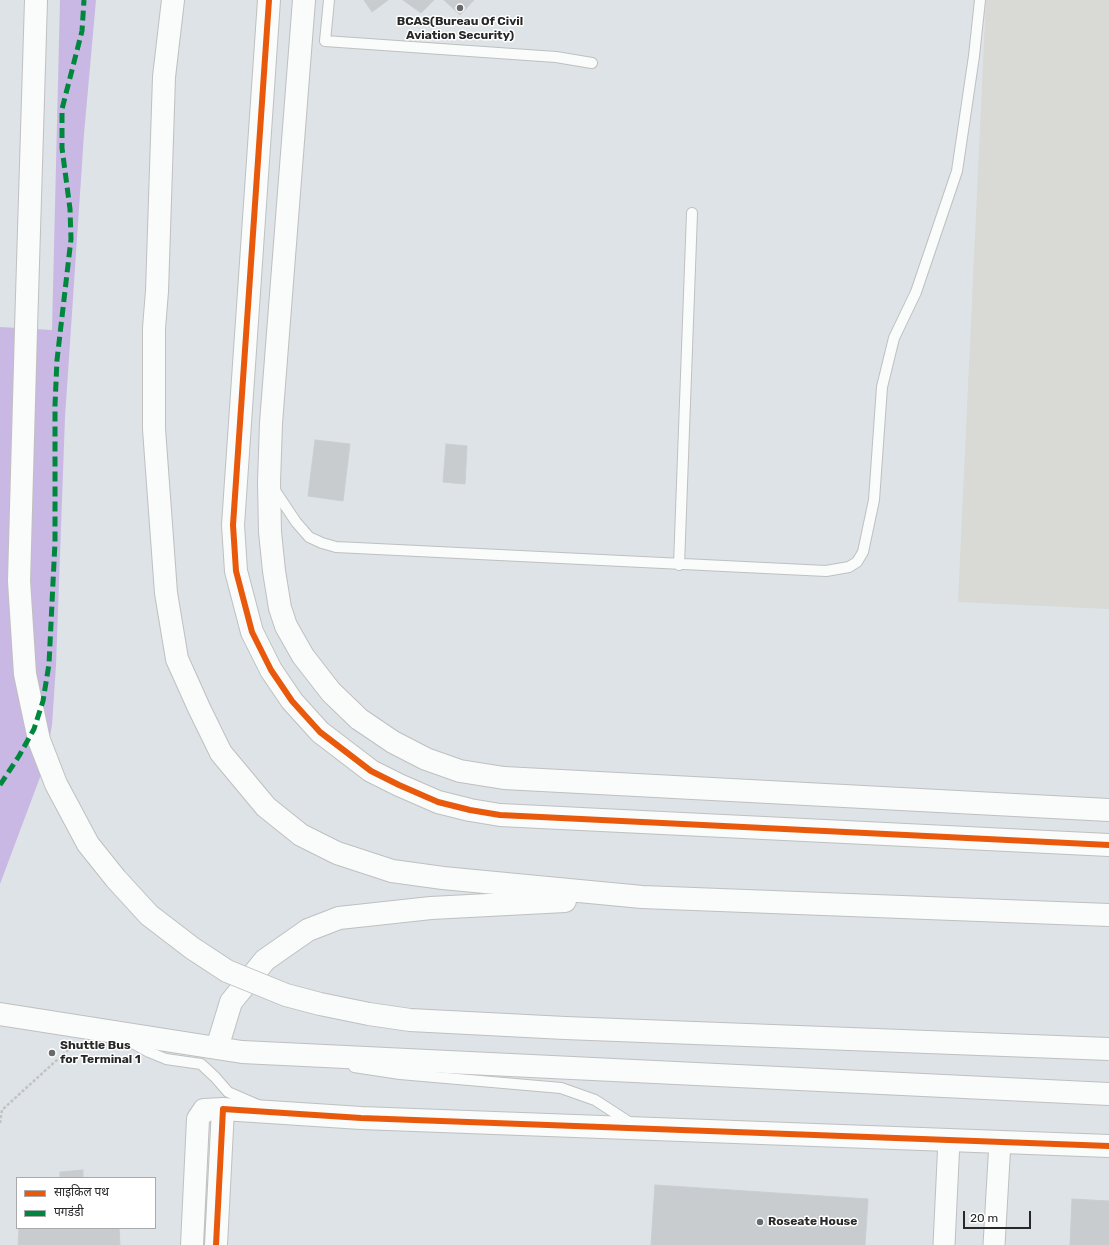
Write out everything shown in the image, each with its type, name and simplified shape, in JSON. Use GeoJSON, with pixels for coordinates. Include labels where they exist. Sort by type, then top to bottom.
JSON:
{"type":"FeatureCollection","features":[{"type":"Feature","properties":{"kind":"main road"},"geometry":{"type":"LineString","coordinates":[[36,0],[19,581],[25,674],[39,740],[56,784],[88,844],[116,879],[149,915],[198,952],[227,971],[286,994],[355,1011],[410,1020],[549,1027],[1109,1049]]}},
{"type":"Feature","properties":{"kind":"main road"},"geometry":{"type":"LineString","coordinates":[[173,0],[164,77],[157,291],[154,328],[154,429],[166,593],[177,659],[221,753],[266,807],[301,835],[337,853],[392,871],[443,878],[642,897],[1109,915]]}},
{"type":"Feature","properties":{"kind":"main road"},"geometry":{"type":"LineString","coordinates":[[269,0],[233,525],[236,571],[252,632],[271,670],[292,701],[320,732],[371,772],[399,785],[438,802],[470,810],[500,815],[1109,845]]}},
{"type":"Feature","properties":{"kind":"main road"},"geometry":{"type":"LineString","coordinates":[[304,0],[273,394],[269,482],[270,532],[274,572],[280,608],[286,626],[303,656],[331,692],[359,719],[393,742],[426,760],[460,771],[504,778],[1109,810]]}},
{"type":"Feature","properties":{"kind":"main road"},"geometry":{"type":"LineString","coordinates":[[217,1048],[232,1002],[265,960],[308,930],[338,918],[431,908],[642,897]]}},
{"type":"Feature","properties":{"kind":"main road"},"geometry":{"type":"LineString","coordinates":[[0,1014],[217,1048],[263,1053],[1109,1094]]}},
{"type":"Feature","properties":{"kind":"main road"},"geometry":{"type":"LineString","coordinates":[[216,1245],[223,1109]]}},
{"type":"Feature","properties":{"kind":"main road"},"geometry":{"type":"LineString","coordinates":[[192,1245],[198,1119],[204,1110],[223,1109],[361,1118],[637,1127],[1109,1146]]}},
{"type":"Feature","properties":{"kind":"street"},"geometry":{"type":"LineString","coordinates":[[944,1245],[949,1140]]}},
{"type":"Feature","properties":{"kind":"street"},"geometry":{"type":"LineString","coordinates":[[994,1245],[1000,1142]]}},
{"type":"Feature","properties":{"kind":"lane"},"geometry":{"type":"LineString","coordinates":[[329,0],[325,41],[556,57],[592,63]]}},
{"type":"Feature","properties":{"kind":"lane"},"geometry":{"type":"LineString","coordinates":[[269,482],[296,522],[309,536],[322,543],[336,546],[680,565],[826,570],[848,567],[858,562],[864,552],[874,500],[882,388],[894,338],[916,292],[957,171],[974,56],[980,0]]}},
{"type":"Feature","properties":{"kind":"lane"},"geometry":{"type":"LineString","coordinates":[[680,565],[692,213]]}},
{"type":"Feature","properties":{"kind":"lane"},"geometry":{"type":"LineString","coordinates":[[114,1032],[149,1052],[166,1059],[201,1064],[228,1092],[274,1112]]}},
{"type":"Feature","properties":{"kind":"lane"},"geometry":{"type":"LineString","coordinates":[[263,1053],[400,1074],[561,1088],[595,1100],[637,1127]]}},
{"type":"Feature","properties":{"kind":"path"},"geometry":{"type":"LineString","coordinates":[[0,1123],[2,1110],[91,1028]]}},
{"type":"Feature","properties":{"kind":"shaded area"},"geometry":{"type":"Polygon","coordinates":[[[60,0],[96,0],[84,134],[65,417],[56,665],[52,725],[45,764],[0,884],[0,327],[52,330],[60,0]]]}},
{"type":"Feature","properties":{"kind":"shaded area"},"geometry":{"type":"Polygon","coordinates":[[[986,0],[1109,0],[1109,609],[958,602],[986,0]]]}},
{"type":"Feature","properties":{"kind":"building","name":"BCAS(Bureau Of Civil Aviation Security)"},"geometry":{"type":"Polygon","coordinates":[[[364,0],[388,0],[372,12],[364,0]]]}},
{"type":"Feature","properties":{"kind":"building","name":"BCAS(Bureau Of Civil Aviation Security)"},"geometry":{"type":"Polygon","coordinates":[[[403,0],[434,0],[421,13],[403,0]]]}},
{"type":"Feature","properties":{"kind":"building","name":"BCAS(Bureau Of Civil Aviation Security)"},"geometry":{"type":"Polygon","coordinates":[[[444,0],[474,0],[460,15],[444,0]]]}},
{"type":"Feature","properties":{"kind":"building"},"geometry":{"type":"Polygon","coordinates":[[[315,440],[350,444],[343,501],[308,496],[315,440]]]}},
{"type":"Feature","properties":{"kind":"building"},"geometry":{"type":"Polygon","coordinates":[[[446,444],[467,446],[465,484],[443,482],[446,444]]]}},
{"type":"Feature","properties":{"kind":"building"},"geometry":{"type":"Polygon","coordinates":[[[83,1170],[83,1177],[60,1177],[60,1172],[83,1170]]]}},
{"type":"Feature","properties":{"kind":"building","name":"Roseate House"},"geometry":{"type":"Polygon","coordinates":[[[655,1185],[868,1199],[865,1245],[651,1245],[655,1185]]]}},
{"type":"Feature","properties":{"kind":"building"},"geometry":{"type":"Polygon","coordinates":[[[1072,1199],[1109,1201],[1109,1245],[1070,1245],[1072,1199]]]}},
{"type":"Feature","properties":{"kind":"building"},"geometry":{"type":"Polygon","coordinates":[[[19,1229],[119,1229],[120,1245],[18,1245],[19,1229]]]}},
{"type":"Feature","properties":{"kind":"marked path"},"geometry":{"type":"LineString","coordinates":[[0,785],[34,729],[43,701],[49,664],[55,542],[55,405],[57,360],[71,239],[70,209],[62,148],[62,109],[82,31],[84,0]]}},
{"type":"Feature","properties":{"kind":"cycle path"},"geometry":{"type":"LineString","coordinates":[[269,0],[233,525],[236,571],[252,632],[271,670],[292,701],[320,732],[371,771],[399,785],[438,802],[470,810],[500,815],[1109,845]]}},
{"type":"Feature","properties":{"kind":"cycle path"},"geometry":{"type":"LineString","coordinates":[[216,1245],[223,1109],[361,1118],[1109,1146]]}},
{"type":"Feature","properties":{"kind":"place","name":"BCAS(Bureau Of Civil Aviation Security)"},"geometry":{"type":"Point","coordinates":[460,8]}},
{"type":"Feature","properties":{"kind":"place","name":"Shuttle Bus for Terminal 1"},"geometry":{"type":"Point","coordinates":[52,1053]}},
{"type":"Feature","properties":{"kind":"place","name":"Roseate House"},"geometry":{"type":"Point","coordinates":[760,1222]}}]}
